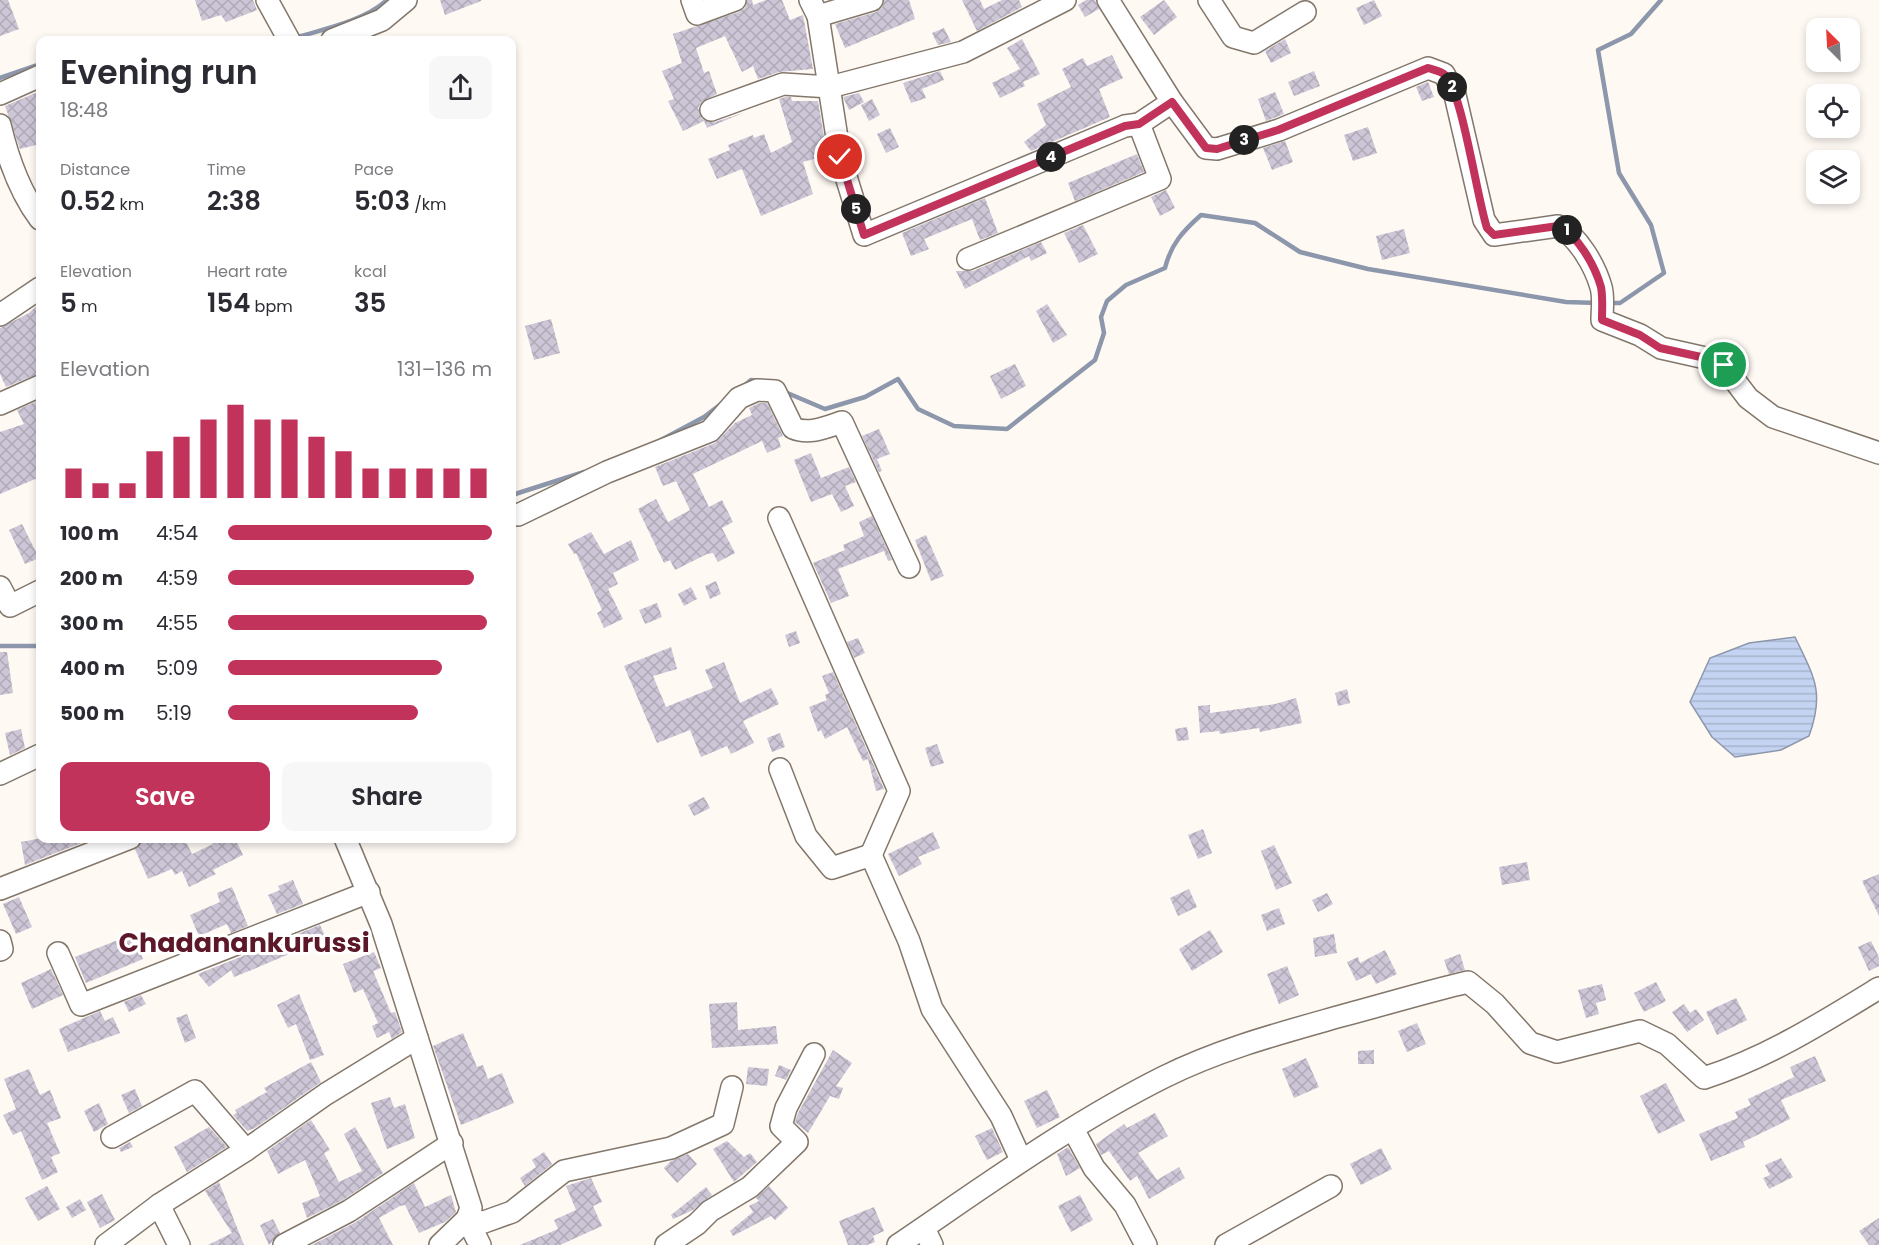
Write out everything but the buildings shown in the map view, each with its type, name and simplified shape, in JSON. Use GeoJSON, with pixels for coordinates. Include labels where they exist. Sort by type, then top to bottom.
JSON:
{"type":"FeatureCollection","features":[{"type":"Feature","properties":{"kind":"street"},"geometry":{"type":"LineString","coordinates":[[267,0],[288,36]]}},
{"type":"Feature","properties":{"kind":"street"},"geometry":{"type":"LineString","coordinates":[[342,36],[382,20],[406,0]]}},
{"type":"Feature","properties":{"kind":"street"},"geometry":{"type":"LineString","coordinates":[[692,0],[697,14],[735,0]]}},
{"type":"Feature","properties":{"kind":"street"},"geometry":{"type":"LineString","coordinates":[[872,0],[814,8],[830,87],[840,157],[864,235],[1125,126],[1139,124],[1172,102]]}},
{"type":"Feature","properties":{"kind":"street"},"geometry":{"type":"LineString","coordinates":[[711,110],[783,84],[830,87],[963,52],[1065,0]]}},
{"type":"Feature","properties":{"kind":"street"},"geometry":{"type":"LineString","coordinates":[[1108,0],[1172,102],[1206,148],[1217,149],[1278,130],[1428,68],[1444,74],[1455,95],[1487,228],[1494,235],[1558,226],[1567,231],[1581,249],[1601,288],[1602,320],[1640,335],[1660,348],[1710,359],[1724,365],[1748,398],[1773,417],[1879,453]]}},
{"type":"Feature","properties":{"kind":"street"},"geometry":{"type":"LineString","coordinates":[[1209,0],[1233,37],[1254,43],[1305,12]]}},
{"type":"Feature","properties":{"kind":"street"},"geometry":{"type":"LineString","coordinates":[[0,94],[36,78]]}},
{"type":"Feature","properties":{"kind":"street"},"geometry":{"type":"LineString","coordinates":[[968,259],[1160,179],[1139,124]]}},
{"type":"Feature","properties":{"kind":"street"},"geometry":{"type":"LineString","coordinates":[[0,125],[4,159],[36,213]]}},
{"type":"Feature","properties":{"kind":"street"},"geometry":{"type":"LineString","coordinates":[[0,315],[36,291]]}},
{"type":"Feature","properties":{"kind":"street"},"geometry":{"type":"LineString","coordinates":[[0,404],[36,388]]}},
{"type":"Feature","properties":{"kind":"street"},"geometry":{"type":"LineString","coordinates":[[516,515],[607,472],[710,431],[739,398],[757,390],[775,391],[793,428],[801,432],[824,429],[842,422],[909,567]]}},
{"type":"Feature","properties":{"kind":"street"},"geometry":{"type":"LineString","coordinates":[[778,518],[899,791],[871,855],[909,941],[932,1010],[1001,1116],[1022,1160]]}},
{"type":"Feature","properties":{"kind":"street"},"geometry":{"type":"LineString","coordinates":[[0,587],[10,606],[36,593]]}},
{"type":"Feature","properties":{"kind":"street"},"geometry":{"type":"LineString","coordinates":[[0,774],[36,757]]}},
{"type":"Feature","properties":{"kind":"street"},"geometry":{"type":"LineString","coordinates":[[780,769],[806,836],[832,868],[871,855]]}},
{"type":"Feature","properties":{"kind":"street"},"geometry":{"type":"LineString","coordinates":[[0,889],[117,843]]}},
{"type":"Feature","properties":{"kind":"street"},"geometry":{"type":"LineString","coordinates":[[347,843],[369,892],[452,1143],[471,1208],[467,1219],[440,1245]]}},
{"type":"Feature","properties":{"kind":"street"},"geometry":{"type":"LineString","coordinates":[[58,953],[81,1005],[369,892]]}},
{"type":"Feature","properties":{"kind":"street"},"geometry":{"type":"LineString","coordinates":[[0,941],[2,949],[0,950]]}},
{"type":"Feature","properties":{"kind":"street"},"geometry":{"type":"LineString","coordinates":[[898,1245],[928,1236],[1022,1160],[1164,1077],[1229,1049],[1426,992],[1468,982],[1495,1004],[1530,1043],[1557,1052],[1640,1031],[1667,1044],[1704,1078],[1741,1066],[1784,1046],[1879,988]]}},
{"type":"Feature","properties":{"kind":"street"},"geometry":{"type":"LineString","coordinates":[[106,1245],[159,1205],[246,1150],[326,1094],[417,1038]]}},
{"type":"Feature","properties":{"kind":"street"},"geometry":{"type":"LineString","coordinates":[[666,1245],[697,1224],[710,1211],[750,1187],[797,1142],[781,1126],[786,1108],[814,1054]]}},
{"type":"Feature","properties":{"kind":"street"},"geometry":{"type":"LineString","coordinates":[[467,1219],[484,1222],[512,1212],[564,1171],[671,1148],[723,1124],[732,1088]]}},
{"type":"Feature","properties":{"kind":"street"},"geometry":{"type":"LineString","coordinates":[[112,1137],[195,1091],[246,1150]]}},
{"type":"Feature","properties":{"kind":"street"},"geometry":{"type":"LineString","coordinates":[[1073,1129],[1094,1168],[1125,1205],[1146,1245]]}},
{"type":"Feature","properties":{"kind":"street"},"geometry":{"type":"LineString","coordinates":[[284,1245],[349,1211],[452,1143]]}},
{"type":"Feature","properties":{"kind":"street"},"geometry":{"type":"LineString","coordinates":[[1226,1245],[1253,1238],[1331,1186]]}},
{"type":"Feature","properties":{"kind":"street"},"geometry":{"type":"LineString","coordinates":[[159,1205],[179,1245]]}},
{"type":"Feature","properties":{"kind":"street"},"geometry":{"type":"LineString","coordinates":[[467,1219],[480,1245]]}},
{"type":"Feature","properties":{"kind":"water"},"geometry":{"type":"Polygon","coordinates":[[[1795,637],[1812,674],[1817,696],[1814,721],[1809,736],[1781,750],[1735,757],[1712,737],[1690,702],[1710,658],[1749,643],[1795,637]]]}},
{"type":"Feature","properties":{"kind":"waterway"},"geometry":{"type":"LineString","coordinates":[[301,36],[358,18],[387,0]]}},
{"type":"Feature","properties":{"kind":"waterway"},"geometry":{"type":"LineString","coordinates":[[1609,303],[1620,303],[1664,273],[1651,225],[1619,173],[1598,50],[1631,34],[1661,0]]}},
{"type":"Feature","properties":{"kind":"waterway"},"geometry":{"type":"LineString","coordinates":[[0,78],[36,65]]}},
{"type":"Feature","properties":{"kind":"waterway"},"geometry":{"type":"LineString","coordinates":[[785,392],[825,409],[865,397],[898,379],[918,409],[954,426],[1007,429],[1095,360],[1104,333],[1101,317],[1107,301],[1126,285],[1165,268],[1178,238],[1201,215],[1255,223],[1300,252],[1368,269],[1566,302],[1598,303]]}},
{"type":"Feature","properties":{"kind":"waterway"},"geometry":{"type":"LineString","coordinates":[[744,386],[751,380],[760,381]]}},
{"type":"Feature","properties":{"kind":"waterway"},"geometry":{"type":"LineString","coordinates":[[661,440],[704,417],[721,404]]}},
{"type":"Feature","properties":{"kind":"waterway"},"geometry":{"type":"LineString","coordinates":[[516,494],[584,472]]}},
{"type":"Feature","properties":{"kind":"waterway"},"geometry":{"type":"LineString","coordinates":[[0,646],[36,646]]}},
{"type":"Feature","properties":{"kind":"district","name":"Chadanankurussi"},"geometry":{"type":"Point","coordinates":[244,943]}},
{"type":"Feature","properties":{"kind":"route"},"geometry":{"type":"LineString","coordinates":[[840,157],[864,235],[1125,126],[1139,124],[1172,102],[1206,148],[1217,149],[1278,130],[1428,68],[1444,74],[1455,95],[1487,228],[1494,235],[1558,226],[1567,231],[1581,249],[1601,288],[1602,320],[1640,335],[1660,348],[1710,359],[1724,365]]}}]}
